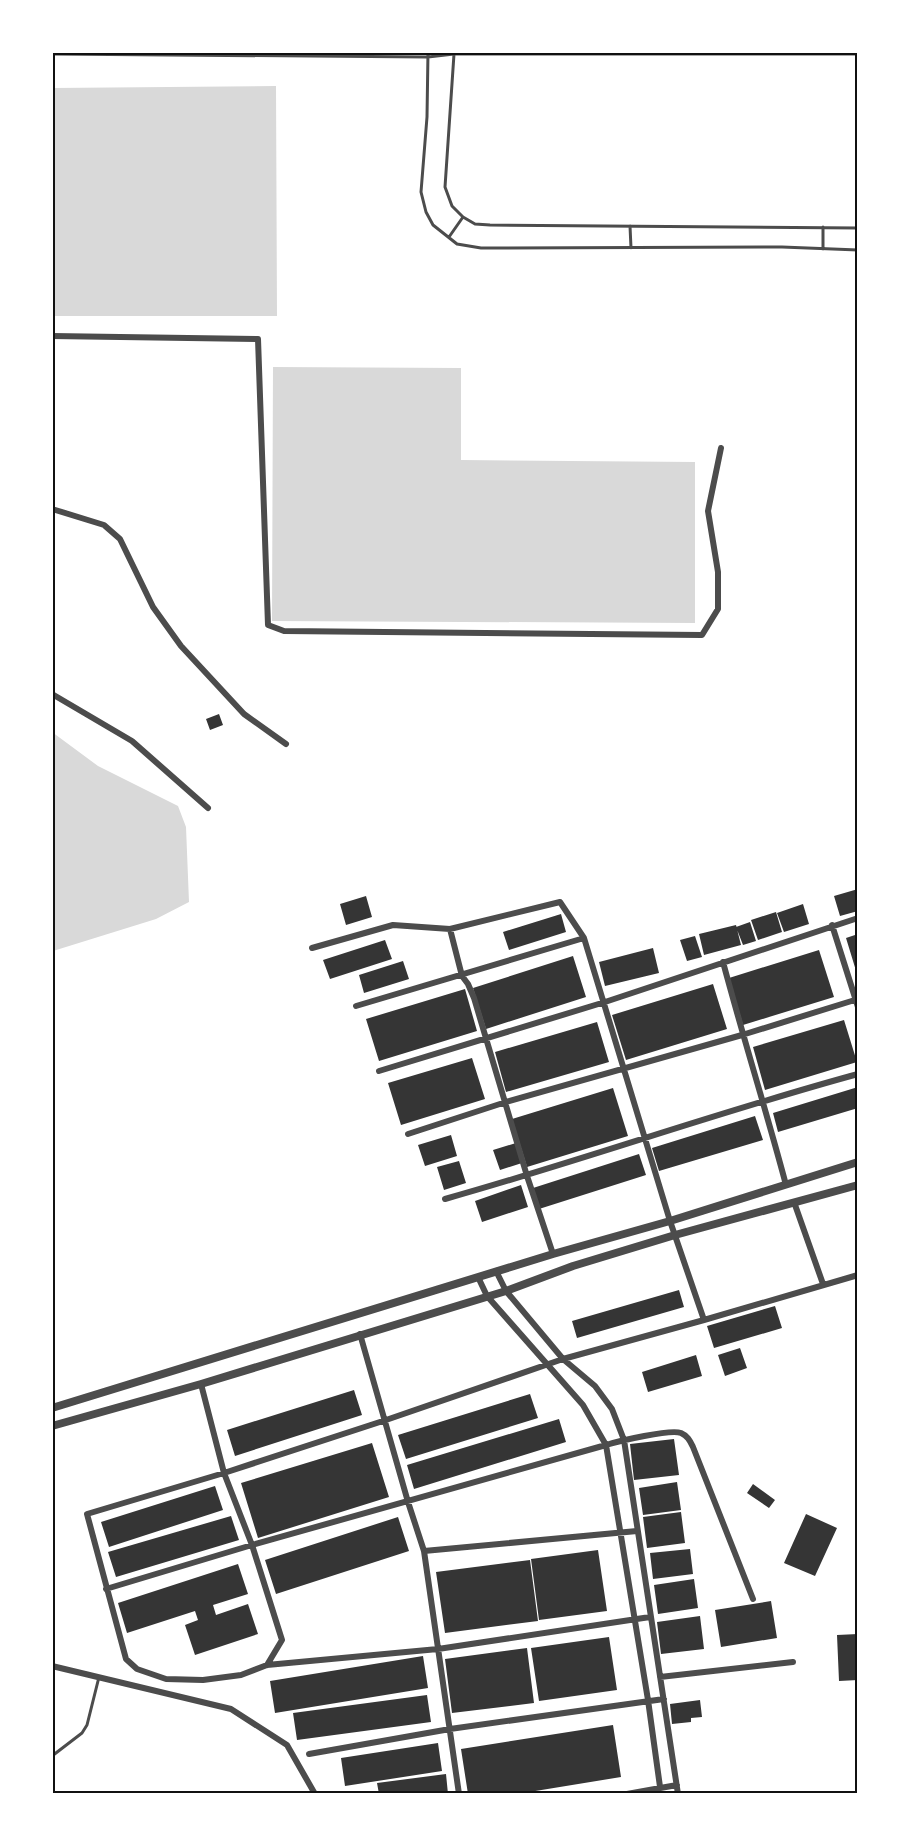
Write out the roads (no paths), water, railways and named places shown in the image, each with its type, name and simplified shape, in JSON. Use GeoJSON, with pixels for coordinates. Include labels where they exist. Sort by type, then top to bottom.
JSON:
{"type":"FeatureCollection","features":[{"type":"Feature","properties":{"kind":"street"},"geometry":{"type":"LineString","coordinates":[[52,336],[258,339],[268,625],[284,631],[702,636],[718,609],[718,572],[708,511],[721,448]]}},
{"type":"Feature","properties":{"kind":"street"},"geometry":{"type":"LineString","coordinates":[[52,509],[104,525],[120,539],[153,606],[181,646],[244,714],[286,744]]}},
{"type":"Feature","properties":{"kind":"street"},"geometry":{"type":"LineString","coordinates":[[52,694],[132,741],[208,808]]}},
{"type":"Feature","properties":{"kind":"street"},"geometry":{"type":"LineString","coordinates":[[312,948],[393,925],[450,929],[560,902],[584,938],[670,1221],[704,1320]]}},
{"type":"Feature","properties":{"kind":"street"},"geometry":{"type":"LineString","coordinates":[[379,1071],[605,1002],[858,918]]}},
{"type":"Feature","properties":{"kind":"street"},"geometry":{"type":"LineString","coordinates":[[408,1134],[506,1102],[857,1002],[832,925]]}},
{"type":"Feature","properties":{"kind":"street"},"geometry":{"type":"LineString","coordinates":[[450,929],[462,976],[468,984],[487,1038],[526,1176],[553,1254]]}},
{"type":"Feature","properties":{"kind":"street"},"geometry":{"type":"LineString","coordinates":[[356,1006],[584,938]]}},
{"type":"Feature","properties":{"kind":"street"},"geometry":{"type":"LineString","coordinates":[[723,962],[742,1035],[764,1100],[786,1185]]}},
{"type":"Feature","properties":{"kind":"street"},"geometry":{"type":"LineString","coordinates":[[445,1199],[526,1176],[764,1100],[858,1074]]}},
{"type":"Feature","properties":{"kind":"street"},"geometry":{"type":"LineString","coordinates":[[52,1408],[858,1162]]}},
{"type":"Feature","properties":{"kind":"street"},"geometry":{"type":"LineString","coordinates":[[52,1426],[201,1384],[506,1291],[573,1266],[675,1235],[858,1185]]}},
{"type":"Feature","properties":{"kind":"street"},"geometry":{"type":"LineString","coordinates":[[794,1202],[823,1284]]}},
{"type":"Feature","properties":{"kind":"street"},"geometry":{"type":"LineString","coordinates":[[496,1271],[506,1291],[563,1359],[595,1386],[607,1401],[624,1440],[678,1794]]}},
{"type":"Feature","properties":{"kind":"street"},"geometry":{"type":"LineString","coordinates":[[650,1617],[438,1648],[267,1665],[241,1675],[203,1680],[166,1679],[137,1669],[126,1659],[87,1514],[224,1473],[546,1364],[858,1275]]}},
{"type":"Feature","properties":{"kind":"street"},"geometry":{"type":"LineString","coordinates":[[478,1277],[487,1296],[583,1405],[606,1445],[636,1620],[660,1791]]}},
{"type":"Feature","properties":{"kind":"street"},"geometry":{"type":"LineString","coordinates":[[360,1334],[424,1551],[459,1794]]}},
{"type":"Feature","properties":{"kind":"street"},"geometry":{"type":"LineString","coordinates":[[201,1384],[224,1473],[252,1545],[282,1640],[267,1665]]}},
{"type":"Feature","properties":{"kind":"street"},"geometry":{"type":"LineString","coordinates":[[106,1589],[252,1545],[624,1440],[675,1432],[688,1438],[753,1599]]}},
{"type":"Feature","properties":{"kind":"street"},"geometry":{"type":"LineString","coordinates":[[424,1551],[637,1531]]}},
{"type":"Feature","properties":{"kind":"street"},"geometry":{"type":"LineString","coordinates":[[660,1677],[793,1662]]}},
{"type":"Feature","properties":{"kind":"street"},"geometry":{"type":"LineString","coordinates":[[52,1666],[231,1709],[287,1745],[315,1794]]}},
{"type":"Feature","properties":{"kind":"street"},"geometry":{"type":"LineString","coordinates":[[309,1754],[450,1729],[664,1699]]}},
{"type":"Feature","properties":{"kind":"street"},"geometry":{"type":"LineString","coordinates":[[627,1794],[660,1791],[677,1785]]}},
{"type":"Feature","properties":{"kind":"lane"},"geometry":{"type":"LineString","coordinates":[[454,53],[445,187],[452,206],[463,217],[476,224],[561,227],[858,228]]}},
{"type":"Feature","properties":{"kind":"lane"},"geometry":{"type":"LineString","coordinates":[[52,54],[858,54]]}},
{"type":"Feature","properties":{"kind":"lane"},"geometry":{"type":"LineString","coordinates":[[428,55],[427,117],[421,192],[426,212],[433,225],[457,244],[481,248],[858,250]]}},
{"type":"Feature","properties":{"kind":"lane"},"geometry":{"type":"LineString","coordinates":[[449,237],[463,217]]}},
{"type":"Feature","properties":{"kind":"lane"},"geometry":{"type":"LineString","coordinates":[[630,226],[631,248]]}},
{"type":"Feature","properties":{"kind":"lane"},"geometry":{"type":"LineString","coordinates":[[823,249],[824,227]]}},
{"type":"Feature","properties":{"kind":"lane"},"geometry":{"type":"LineString","coordinates":[[52,1756],[82,1733],[87,1725],[99,1677]]}}]}
